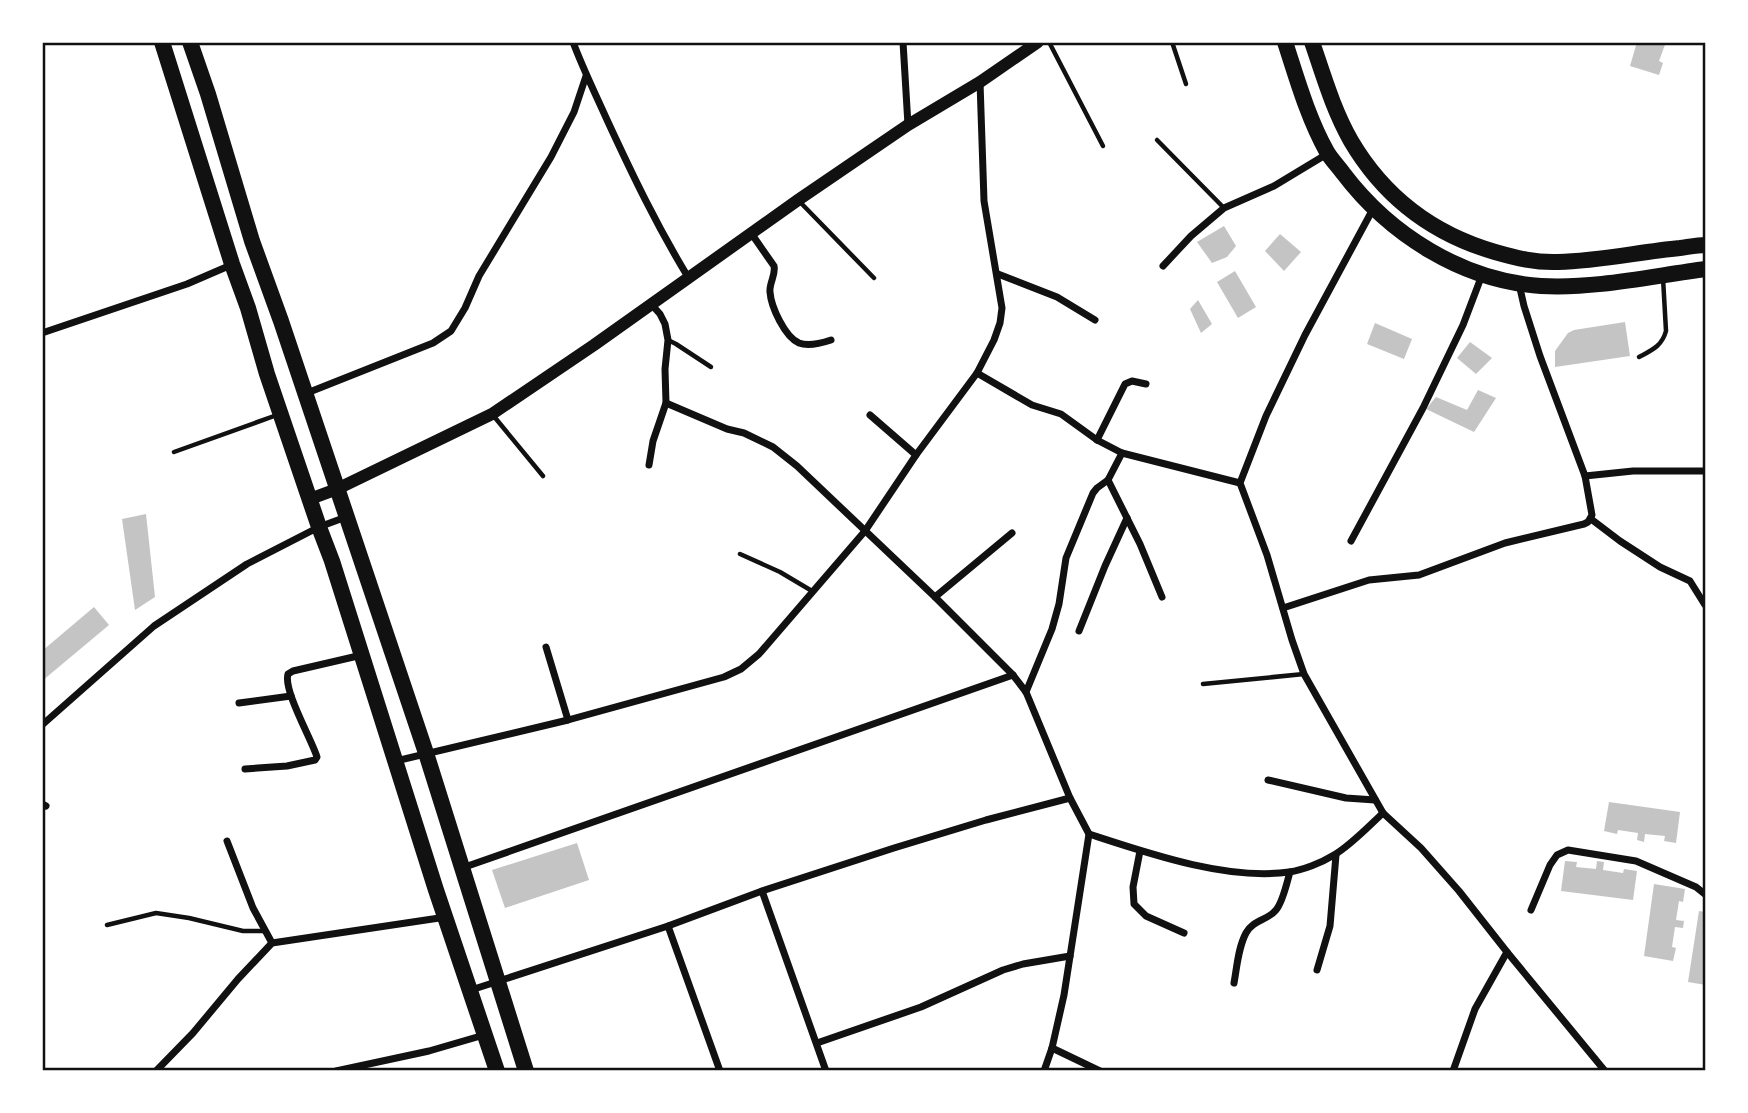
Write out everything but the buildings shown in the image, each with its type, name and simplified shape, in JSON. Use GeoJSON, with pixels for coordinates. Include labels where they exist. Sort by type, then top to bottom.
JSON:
{"type":"FeatureCollection","features":[{"type":"Feature","properties":{"kind":"main road"},"geometry":{"type":"LineString","coordinates":[[162,42],[267,374],[332,561],[497,1071]]}},
{"type":"Feature","properties":{"kind":"main road"},"geometry":{"type":"LineString","coordinates":[[190,42],[252,241],[426,753],[526,1071]]}},
{"type":"Feature","properties":{"kind":"main road"},"geometry":{"type":"LineString","coordinates":[[1285,42],[1313,123],[1328,153],[1352,186],[1403,233],[1450,262],[1482,275],[1519,284],[1543,286],[1614,282],[1706,269]]}},
{"type":"Feature","properties":{"kind":"main road"},"geometry":{"type":"LineString","coordinates":[[1312,42],[1328,95],[1352,142],[1374,174],[1410,210],[1446,233],[1468,244],[1519,260],[1554,262],[1706,245]]}},
{"type":"Feature","properties":{"kind":"street"},"geometry":{"type":"LineString","coordinates":[[573,42],[586,76],[660,230],[688,277]]}},
{"type":"Feature","properties":{"kind":"street"},"geometry":{"type":"LineString","coordinates":[[903,42],[908,125]]}},
{"type":"Feature","properties":{"kind":"street"},"geometry":{"type":"LineString","coordinates":[[310,499],[337,489],[492,414],[908,125],[980,82],[1038,42]]}},
{"type":"Feature","properties":{"kind":"street"},"geometry":{"type":"LineString","coordinates":[[305,394],[433,343],[451,331],[465,308],[479,275],[551,157],[574,112],[586,76]]}},
{"type":"Feature","properties":{"kind":"street"},"geometry":{"type":"LineString","coordinates":[[395,761],[568,720],[724,677],[741,669],[759,654],[865,531],[916,455],[977,373],[1000,323],[1002,308],[998,274],[984,201],[980,82]]}},
{"type":"Feature","properties":{"kind":"street"},"geometry":{"type":"LineString","coordinates":[[1163,266],[1186,240],[1224,208],[1274,186],[1328,153]]}},
{"type":"Feature","properties":{"kind":"street"},"geometry":{"type":"LineString","coordinates":[[1373,208],[1305,335],[1266,416],[1240,483],[1268,555],[1304,674],[1383,813],[1421,848],[1459,891],[1605,1071]]}},
{"type":"Feature","properties":{"kind":"street"},"geometry":{"type":"LineString","coordinates":[[751,233],[774,266],[771,304],[792,338],[806,344],[831,340]]}},
{"type":"Feature","properties":{"kind":"street"},"geometry":{"type":"LineString","coordinates":[[42,333],[187,284],[232,264]]}},
{"type":"Feature","properties":{"kind":"street"},"geometry":{"type":"LineString","coordinates":[[998,274],[1057,297],[1095,320]]}},
{"type":"Feature","properties":{"kind":"street"},"geometry":{"type":"LineString","coordinates":[[1351,541],[1423,408],[1463,325],[1482,275]]}},
{"type":"Feature","properties":{"kind":"street"},"geometry":{"type":"LineString","coordinates":[[1283,607],[1368,580],[1419,575],[1505,543],[1587,522],[1592,515],[1586,476],[1541,356],[1519,284]]}},
{"type":"Feature","properties":{"kind":"street"},"geometry":{"type":"LineString","coordinates":[[649,466],[653,441],[666,403],[668,340],[665,324],[651,304]]}},
{"type":"Feature","properties":{"kind":"street"},"geometry":{"type":"LineString","coordinates":[[977,373],[1031,405],[1060,414],[1097,440],[1122,453],[1240,483]]}},
{"type":"Feature","properties":{"kind":"street"},"geometry":{"type":"LineString","coordinates":[[1097,440],[1125,384],[1132,381],[1146,384]]}},
{"type":"Feature","properties":{"kind":"street"},"geometry":{"type":"LineString","coordinates":[[666,403],[727,429],[744,433],[773,447],[797,466],[935,597],[1013,675],[1026,692],[1070,799],[1089,834],[1064,995],[1044,1071]]}},
{"type":"Feature","properties":{"kind":"street"},"geometry":{"type":"LineString","coordinates":[[870,415],[916,455]]}},
{"type":"Feature","properties":{"kind":"street"},"geometry":{"type":"LineString","coordinates":[[1026,692],[1052,629],[1071,545],[1093,493],[1108,480],[1122,453]]}},
{"type":"Feature","properties":{"kind":"street"},"geometry":{"type":"LineString","coordinates":[[1586,476],[1633,471],[1706,471]]}},
{"type":"Feature","properties":{"kind":"street"},"geometry":{"type":"LineString","coordinates":[[1108,480],[1162,597]]}},
{"type":"Feature","properties":{"kind":"street"},"geometry":{"type":"LineString","coordinates":[[42,725],[154,626],[247,564],[319,527],[346,517]]}},
{"type":"Feature","properties":{"kind":"street"},"geometry":{"type":"LineString","coordinates":[[1079,631],[1127,518]]}},
{"type":"Feature","properties":{"kind":"street"},"geometry":{"type":"LineString","coordinates":[[1587,522],[1660,567],[1690,581],[1705,605]]}},
{"type":"Feature","properties":{"kind":"street"},"geometry":{"type":"LineString","coordinates":[[935,597],[1012,533]]}},
{"type":"Feature","properties":{"kind":"street"},"geometry":{"type":"LineString","coordinates":[[547,647],[568,720]]}},
{"type":"Feature","properties":{"kind":"street"},"geometry":{"type":"LineString","coordinates":[[245,769],[287,766],[316,760],[313,744],[291,696],[286,679],[288,674],[363,655]]}},
{"type":"Feature","properties":{"kind":"street"},"geometry":{"type":"LineString","coordinates":[[462,868],[1013,675]]}},
{"type":"Feature","properties":{"kind":"street"},"geometry":{"type":"LineString","coordinates":[[239,703],[291,696]]}},
{"type":"Feature","properties":{"kind":"street"},"geometry":{"type":"LineString","coordinates":[[1268,780],[1346,798],[1375,800]]}},
{"type":"Feature","properties":{"kind":"street"},"geometry":{"type":"LineString","coordinates":[[470,991],[894,848],[986,820],[1070,799]]}},
{"type":"Feature","properties":{"kind":"street"},"geometry":{"type":"LineString","coordinates":[[1089,834],[1140,851],[1206,867],[1250,874],[1290,872],[1336,855],[1383,813]]}},
{"type":"Feature","properties":{"kind":"street"},"geometry":{"type":"LineString","coordinates":[[227,841],[248,898],[271,943]]}},
{"type":"Feature","properties":{"kind":"street"},"geometry":{"type":"LineString","coordinates":[[1531,910],[1550,866],[1557,855],[1568,850],[1636,861],[1696,887],[1706,895]]}},
{"type":"Feature","properties":{"kind":"street"},"geometry":{"type":"LineString","coordinates":[[1140,851],[1133,887],[1134,904],[1146,916],[1184,933]]}},
{"type":"Feature","properties":{"kind":"street"},"geometry":{"type":"LineString","coordinates":[[1317,970],[1330,926],[1336,855]]}},
{"type":"Feature","properties":{"kind":"street"},"geometry":{"type":"LineString","coordinates":[[1234,983],[1245,934],[1253,923],[1276,911],[1290,872]]}},
{"type":"Feature","properties":{"kind":"street"},"geometry":{"type":"LineString","coordinates":[[762,891],[826,1071]]}},
{"type":"Feature","properties":{"kind":"street"},"geometry":{"type":"LineString","coordinates":[[156,1071],[271,943],[447,917]]}},
{"type":"Feature","properties":{"kind":"street"},"geometry":{"type":"LineString","coordinates":[[668,926],[720,1071]]}},
{"type":"Feature","properties":{"kind":"street"},"geometry":{"type":"LineString","coordinates":[[1453,1071],[1475,1009],[1507,952]]}},
{"type":"Feature","properties":{"kind":"street"},"geometry":{"type":"LineString","coordinates":[[817,1043],[921,1007],[1003,970],[1070,956]]}},
{"type":"Feature","properties":{"kind":"street"},"geometry":{"type":"LineString","coordinates":[[336,1071],[429,1051],[484,1035]]}},
{"type":"Feature","properties":{"kind":"street"},"geometry":{"type":"LineString","coordinates":[[1052,1048],[1100,1071]]}},
{"type":"Feature","properties":{"kind":"lane"},"geometry":{"type":"LineString","coordinates":[[1049,42],[1102,146]]}},
{"type":"Feature","properties":{"kind":"lane"},"geometry":{"type":"LineString","coordinates":[[1172,42],[1186,84]]}},
{"type":"Feature","properties":{"kind":"lane"},"geometry":{"type":"LineString","coordinates":[[1157,140],[1224,208]]}},
{"type":"Feature","properties":{"kind":"lane"},"geometry":{"type":"LineString","coordinates":[[798,200],[874,278]]}},
{"type":"Feature","properties":{"kind":"lane"},"geometry":{"type":"LineString","coordinates":[[1639,357],[1660,345],[1664,338],[1666,331],[1663,275]]}},
{"type":"Feature","properties":{"kind":"lane"},"geometry":{"type":"LineString","coordinates":[[668,340],[711,367]]}},
{"type":"Feature","properties":{"kind":"lane"},"geometry":{"type":"LineString","coordinates":[[174,452],[281,414]]}},
{"type":"Feature","properties":{"kind":"lane"},"geometry":{"type":"LineString","coordinates":[[492,414],[543,476]]}},
{"type":"Feature","properties":{"kind":"lane"},"geometry":{"type":"LineString","coordinates":[[740,554],[780,572],[812,592]]}},
{"type":"Feature","properties":{"kind":"lane"},"geometry":{"type":"LineString","coordinates":[[1203,684],[1304,674]]}},
{"type":"Feature","properties":{"kind":"lane"},"geometry":{"type":"LineString","coordinates":[[107,925],[156,913],[243,931],[265,931]]}}]}
